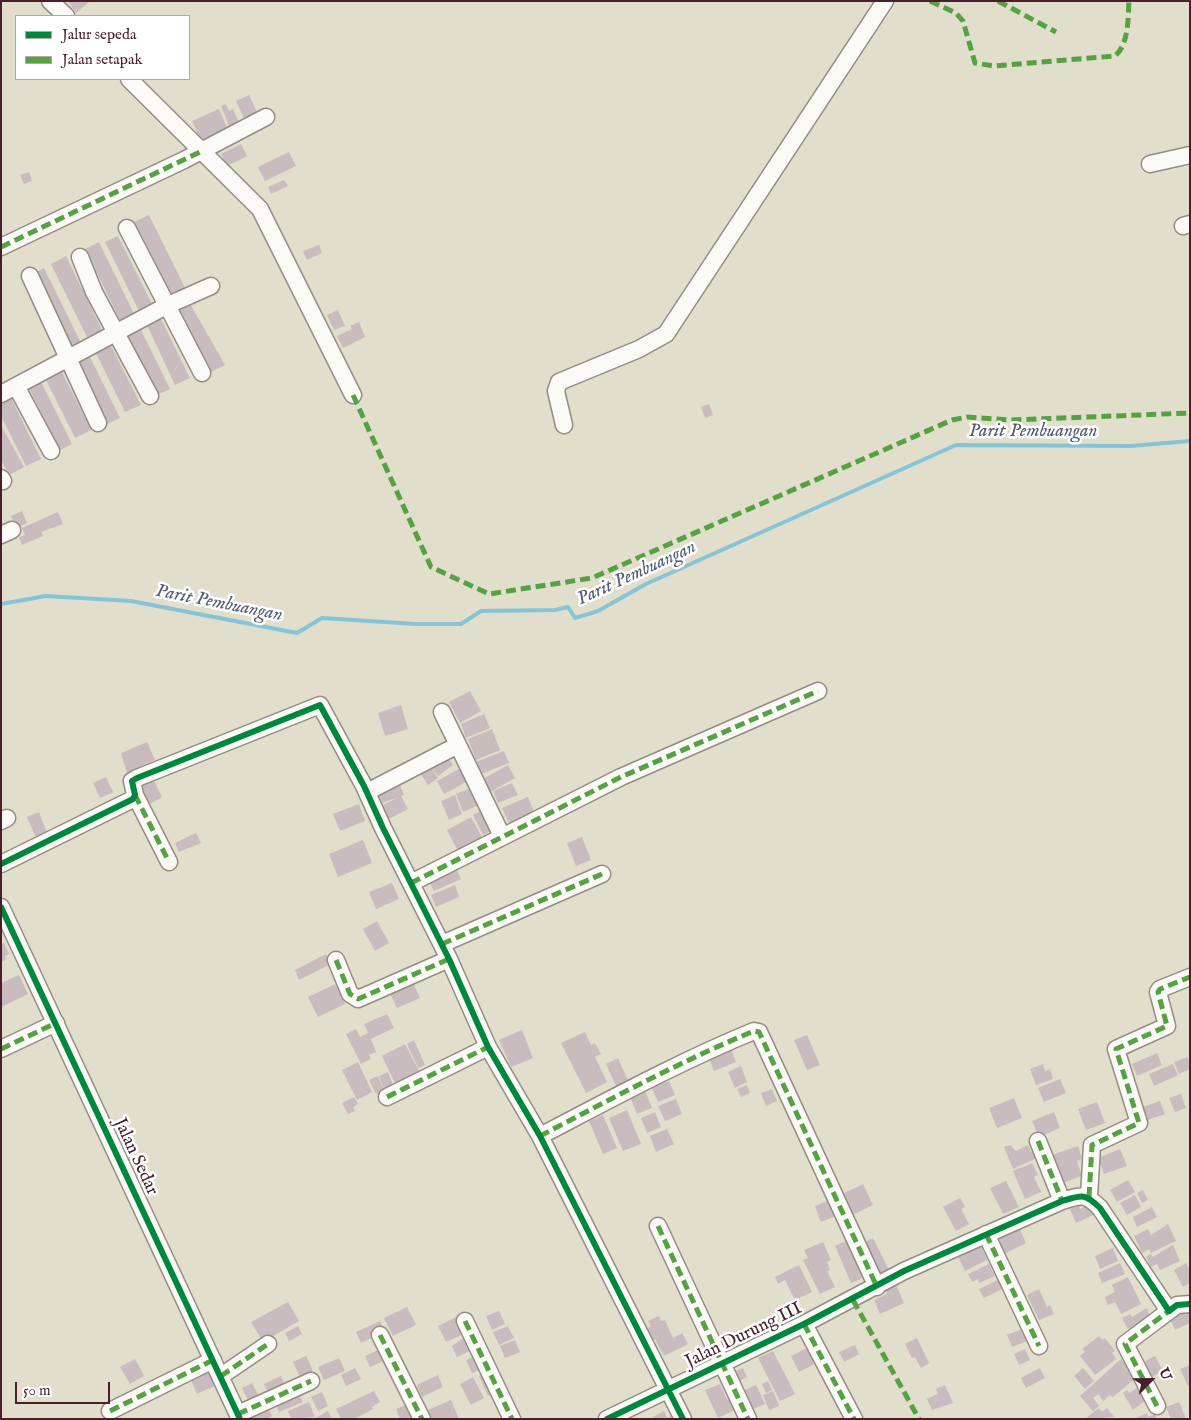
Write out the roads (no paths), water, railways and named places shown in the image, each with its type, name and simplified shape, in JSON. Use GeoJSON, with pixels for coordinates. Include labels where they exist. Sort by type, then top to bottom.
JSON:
{"type":"FeatureCollection","features":[{"type":"Feature","properties":{"kind":"street"},"geometry":{"type":"LineString","coordinates":[[50,1],[65,15]]}},
{"type":"Feature","properties":{"kind":"street"},"geometry":{"type":"LineString","coordinates":[[564,425],[556,392],[560,382],[639,348],[666,334],[885,1]]}},
{"type":"Feature","properties":{"kind":"street"},"geometry":{"type":"LineString","coordinates":[[130,80],[192,156],[260,210],[353,395]]}},
{"type":"Feature","properties":{"kind":"street"},"geometry":{"type":"LineString","coordinates":[[1,246],[192,156],[266,117]]}},
{"type":"Feature","properties":{"kind":"street"},"geometry":{"type":"LineString","coordinates":[[1150,164],[1190,155]]}},
{"type":"Feature","properties":{"kind":"street"},"geometry":{"type":"LineString","coordinates":[[127,228],[202,373]]}},
{"type":"Feature","properties":{"kind":"street"},"geometry":{"type":"LineString","coordinates":[[80,257],[116,333],[150,396]]}},
{"type":"Feature","properties":{"kind":"street"},"geometry":{"type":"LineString","coordinates":[[30,276],[98,423]]}},
{"type":"Feature","properties":{"kind":"street"},"geometry":{"type":"LineString","coordinates":[[1,394],[166,306],[211,286]]}},
{"type":"Feature","properties":{"kind":"street"},"geometry":{"type":"LineString","coordinates":[[16,386],[51,451]]}},
{"type":"Feature","properties":{"kind":"street"},"geometry":{"type":"LineString","coordinates":[[410,883],[652,763],[818,691]]}},
{"type":"Feature","properties":{"kind":"street"},"geometry":{"type":"LineString","coordinates":[[169,862],[135,795],[132,782],[137,778],[320,705],[367,792],[410,883],[442,944],[488,1047],[540,1136],[683,1419]]}},
{"type":"Feature","properties":{"kind":"street"},"geometry":{"type":"LineString","coordinates":[[442,712],[502,836]]}},
{"type":"Feature","properties":{"kind":"street"},"geometry":{"type":"LineString","coordinates":[[367,792],[458,746]]}},
{"type":"Feature","properties":{"kind":"street"},"geometry":{"type":"LineString","coordinates":[[1,864],[133,799],[135,795]]}},
{"type":"Feature","properties":{"kind":"street"},"geometry":{"type":"LineString","coordinates":[[442,944],[602,874]]}},
{"type":"Feature","properties":{"kind":"street","name":"Jalan Sedar"},"geometry":{"type":"LineString","coordinates":[[1,908],[239,1416]]}},
{"type":"Feature","properties":{"kind":"street"},"geometry":{"type":"LineString","coordinates":[[336,960],[350,994],[358,999],[449,959]]}},
{"type":"Feature","properties":{"kind":"street"},"geometry":{"type":"LineString","coordinates":[[1169,1311],[1100,1208],[1089,1197],[1092,1145],[1139,1123],[1116,1049],[1167,1026],[1158,992],[1160,989],[1190,977]]}},
{"type":"Feature","properties":{"kind":"street"},"geometry":{"type":"LineString","coordinates":[[1,1049],[56,1023]]}},
{"type":"Feature","properties":{"kind":"street"},"geometry":{"type":"LineString","coordinates":[[540,1136],[638,1084],[716,1047],[754,1031],[759,1032],[877,1287]]}},
{"type":"Feature","properties":{"kind":"street"},"geometry":{"type":"LineString","coordinates":[[387,1096],[488,1047]]}},
{"type":"Feature","properties":{"kind":"street"},"geometry":{"type":"LineString","coordinates":[[1038,1141],[1062,1200]]}},
{"type":"Feature","properties":{"kind":"street","name":"Jalan Durung III"},"geometry":{"type":"LineString","coordinates":[[607,1419],[804,1324],[877,1287],[898,1274],[1062,1200],[1082,1195],[1089,1197]]}},
{"type":"Feature","properties":{"kind":"street"},"geometry":{"type":"LineString","coordinates":[[658,1226],[748,1419]]}},
{"type":"Feature","properties":{"kind":"street"},"geometry":{"type":"LineString","coordinates":[[986,1234],[1039,1346]]}},
{"type":"Feature","properties":{"kind":"street"},"geometry":{"type":"LineString","coordinates":[[1157,1406],[1126,1344],[1177,1305],[1190,1304]]}},
{"type":"Feature","properties":{"kind":"street"},"geometry":{"type":"LineString","coordinates":[[465,1321],[512,1419]]}},
{"type":"Feature","properties":{"kind":"street"},"geometry":{"type":"LineString","coordinates":[[804,1324],[854,1419]]}},
{"type":"Feature","properties":{"kind":"street"},"geometry":{"type":"LineString","coordinates":[[380,1335],[422,1419]]}},
{"type":"Feature","properties":{"kind":"street"},"geometry":{"type":"LineString","coordinates":[[220,1376],[268,1344]]}},
{"type":"Feature","properties":{"kind":"street"},"geometry":{"type":"LineString","coordinates":[[110,1411],[213,1360]]}},
{"type":"Feature","properties":{"kind":"street"},"geometry":{"type":"LineString","coordinates":[[239,1416],[311,1381]]}},
{"type":"Feature","properties":{"kind":"waterway","name":"Parit Pembuangan"},"geometry":{"type":"LineString","coordinates":[[1,604],[46,596],[131,601],[297,633],[322,618],[416,624],[461,624],[481,611],[555,610],[568,607],[575,618],[598,611],[646,584],[956,445],[1130,446],[1190,441]]}}]}
